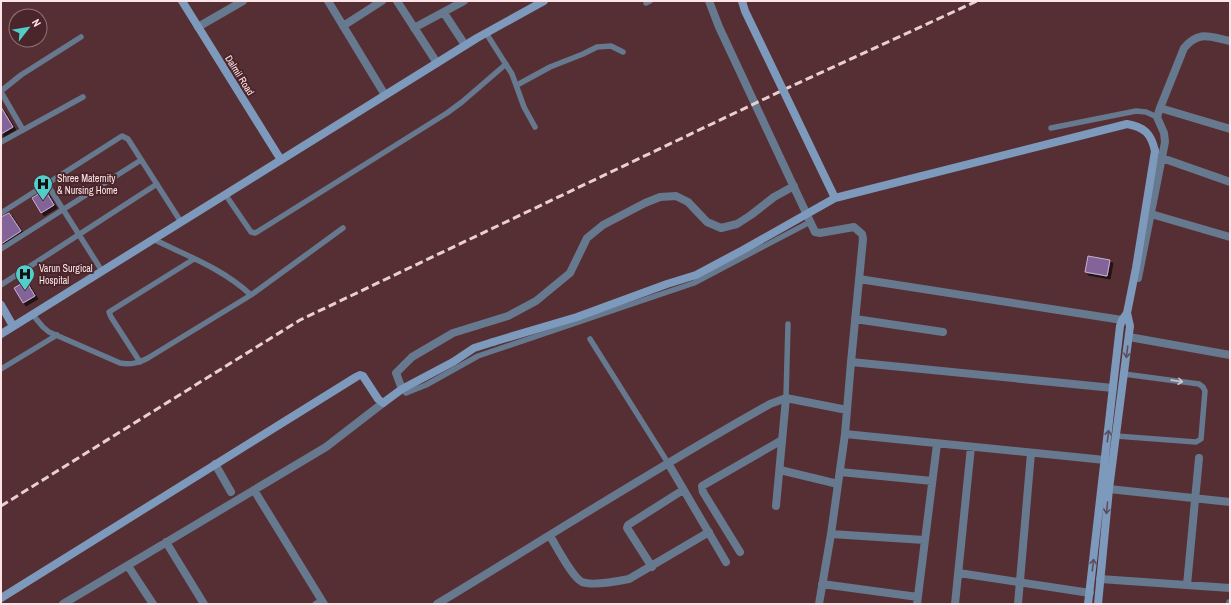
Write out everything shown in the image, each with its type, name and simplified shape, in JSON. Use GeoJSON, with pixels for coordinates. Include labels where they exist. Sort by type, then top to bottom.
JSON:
{"type":"FeatureCollection","features":[{"type":"Feature","properties":{"kind":"street","name":"Dalmil Road"},"geometry":{"type":"LineString","coordinates":[[182,1],[281,160]]}},
{"type":"Feature","properties":{"kind":"street"},"geometry":{"type":"LineString","coordinates":[[198,27],[242,1]]}},
{"type":"Feature","properties":{"kind":"street"},"geometry":{"type":"LineString","coordinates":[[328,1],[385,95]]}},
{"type":"Feature","properties":{"kind":"street"},"geometry":{"type":"LineString","coordinates":[[343,26],[382,1]]}},
{"type":"Feature","properties":{"kind":"street"},"geometry":{"type":"LineString","coordinates":[[397,1],[437,63]]}},
{"type":"Feature","properties":{"kind":"street"},"geometry":{"type":"LineString","coordinates":[[414,28],[464,1]]}},
{"type":"Feature","properties":{"kind":"street"},"geometry":{"type":"LineString","coordinates":[[1,334],[465,45],[544,1]]}},
{"type":"Feature","properties":{"kind":"street"},"geometry":{"type":"LineString","coordinates":[[709,1],[719,27],[815,232],[850,227],[858,229],[862,234],[863,239],[845,434],[831,534],[819,604]]}},
{"type":"Feature","properties":{"kind":"street"},"geometry":{"type":"LineString","coordinates":[[742,1],[745,11],[835,198]]}},
{"type":"Feature","properties":{"kind":"street"},"geometry":{"type":"LineString","coordinates":[[444,13],[465,45]]}},
{"type":"Feature","properties":{"kind":"street"},"geometry":{"type":"LineString","coordinates":[[1098,604],[1109,489],[1129,337],[1130,326],[1126,318],[1151,214],[1165,142],[1164,133],[1157,117],[1184,48],[1189,42],[1195,37],[1201,36],[1230,41]]}},
{"type":"Feature","properties":{"kind":"street"},"geometry":{"type":"LineString","coordinates":[[1160,108],[1230,129]]}},
{"type":"Feature","properties":{"kind":"street"},"geometry":{"type":"LineString","coordinates":[[63,604],[326,447],[402,389],[453,362],[474,348],[577,317],[696,275],[744,250],[835,198],[1126,124],[1139,126],[1147,132],[1154,142],[1155,151],[1113,388],[1088,604]]}},
{"type":"Feature","properties":{"kind":"street"},"geometry":{"type":"LineString","coordinates":[[1162,158],[1230,182]]}},
{"type":"Feature","properties":{"kind":"street"},"geometry":{"type":"LineString","coordinates":[[402,389],[396,373],[412,357],[453,333],[508,316],[536,301],[570,273],[587,238],[603,224],[660,197],[676,196],[688,202],[707,222],[721,228],[737,224],[751,216],[774,197],[794,186]]}},
{"type":"Feature","properties":{"kind":"street"},"geometry":{"type":"LineString","coordinates":[[1151,214],[1230,237]]}},
{"type":"Feature","properties":{"kind":"street"},"geometry":{"type":"LineString","coordinates":[[859,279],[1126,318]]}},
{"type":"Feature","properties":{"kind":"street"},"geometry":{"type":"LineString","coordinates":[[1,305],[13,326]]}},
{"type":"Feature","properties":{"kind":"street"},"geometry":{"type":"LineString","coordinates":[[855,319],[943,332]]}},
{"type":"Feature","properties":{"kind":"street"},"geometry":{"type":"LineString","coordinates":[[1129,337],[1230,356]]}},
{"type":"Feature","properties":{"kind":"street"},"geometry":{"type":"LineString","coordinates":[[851,362],[1113,388]]}},
{"type":"Feature","properties":{"kind":"street"},"geometry":{"type":"LineString","coordinates":[[1,598],[360,375],[363,376],[378,400],[383,403]]}},
{"type":"Feature","properties":{"kind":"street"},"geometry":{"type":"LineString","coordinates":[[437,604],[668,463],[770,404],[786,398],[847,410]]}},
{"type":"Feature","properties":{"kind":"street"},"geometry":{"type":"LineString","coordinates":[[776,506],[786,398]]}},
{"type":"Feature","properties":{"kind":"street"},"geometry":{"type":"LineString","coordinates":[[845,434],[1105,460]]}},
{"type":"Feature","properties":{"kind":"street"},"geometry":{"type":"LineString","coordinates":[[740,552],[703,492],[702,486],[782,440]]}},
{"type":"Feature","properties":{"kind":"street"},"geometry":{"type":"LineString","coordinates":[[822,584],[917,600],[937,444]]}},
{"type":"Feature","properties":{"kind":"street"},"geometry":{"type":"LineString","coordinates":[[955,604],[971,447]]}},
{"type":"Feature","properties":{"kind":"street"},"geometry":{"type":"LineString","coordinates":[[1018,604],[1031,453]]}},
{"type":"Feature","properties":{"kind":"street"},"geometry":{"type":"LineString","coordinates":[[1187,585],[1199,458]]}},
{"type":"Feature","properties":{"kind":"street"},"geometry":{"type":"LineString","coordinates":[[668,463],[726,562]]}},
{"type":"Feature","properties":{"kind":"street"},"geometry":{"type":"LineString","coordinates":[[215,464],[231,492]]}},
{"type":"Feature","properties":{"kind":"street"},"geometry":{"type":"LineString","coordinates":[[780,470],[838,484]]}},
{"type":"Feature","properties":{"kind":"street"},"geometry":{"type":"LineString","coordinates":[[840,472],[932,481]]}},
{"type":"Feature","properties":{"kind":"street"},"geometry":{"type":"LineString","coordinates":[[1109,489],[1230,502]]}},
{"type":"Feature","properties":{"kind":"street"},"geometry":{"type":"LineString","coordinates":[[254,490],[320,603]]}},
{"type":"Feature","properties":{"kind":"street"},"geometry":{"type":"LineString","coordinates":[[652,567],[627,528],[628,525],[683,490]]}},
{"type":"Feature","properties":{"kind":"street"},"geometry":{"type":"LineString","coordinates":[[550,536],[574,575],[582,582],[587,583],[616,582],[629,579],[652,567],[709,532]]}},
{"type":"Feature","properties":{"kind":"street"},"geometry":{"type":"LineString","coordinates":[[831,534],[924,540]]}},
{"type":"Feature","properties":{"kind":"street"},"geometry":{"type":"LineString","coordinates":[[166,542],[204,604]]}},
{"type":"Feature","properties":{"kind":"street"},"geometry":{"type":"LineString","coordinates":[[128,566],[152,604]]}},
{"type":"Feature","properties":{"kind":"street"},"geometry":{"type":"LineString","coordinates":[[959,573],[1090,593]]}},
{"type":"Feature","properties":{"kind":"street"},"geometry":{"type":"LineString","coordinates":[[1100,578],[1230,588]]}},
{"type":"Feature","properties":{"kind":"lane"},"geometry":{"type":"LineString","coordinates":[[486,33],[517,84],[524,107],[534,128]]}},
{"type":"Feature","properties":{"kind":"lane"},"geometry":{"type":"LineString","coordinates":[[24,130],[1,91],[21,75],[81,37]]}},
{"type":"Feature","properties":{"kind":"lane"},"geometry":{"type":"LineString","coordinates":[[517,84],[550,67],[597,47],[611,46],[623,52]]}},
{"type":"Feature","properties":{"kind":"lane"},"geometry":{"type":"LineString","coordinates":[[225,194],[251,232],[255,233],[447,113],[506,64]]}},
{"type":"Feature","properties":{"kind":"lane"},"geometry":{"type":"LineString","coordinates":[[1,142],[83,97]]}},
{"type":"Feature","properties":{"kind":"lane"},"geometry":{"type":"LineString","coordinates":[[1051,128],[1136,111],[1146,112],[1157,117]]}},
{"type":"Feature","properties":{"kind":"lane"},"geometry":{"type":"LineString","coordinates":[[1,213],[122,136],[128,139],[181,222]]}},
{"type":"Feature","properties":{"kind":"lane"},"geometry":{"type":"LineString","coordinates":[[1,249],[141,160]]}},
{"type":"Feature","properties":{"kind":"lane"},"geometry":{"type":"LineString","coordinates":[[47,184],[62,210],[102,271]]}},
{"type":"Feature","properties":{"kind":"lane"},"geometry":{"type":"LineString","coordinates":[[1,285],[157,184]]}},
{"type":"Feature","properties":{"kind":"lane"},"geometry":{"type":"LineString","coordinates":[[402,389],[406,393],[426,385],[478,356],[694,284],[810,222]]}},
{"type":"Feature","properties":{"kind":"lane"},"geometry":{"type":"LineString","coordinates":[[32,314],[49,332],[120,363],[126,364],[140,362],[251,295],[343,228]]}},
{"type":"Feature","properties":{"kind":"lane"},"geometry":{"type":"LineString","coordinates":[[153,239],[229,276],[251,295]]}},
{"type":"Feature","properties":{"kind":"lane"},"geometry":{"type":"LineString","coordinates":[[140,362],[111,318],[109,312],[194,259]]}},
{"type":"Feature","properties":{"kind":"lane"},"geometry":{"type":"LineString","coordinates":[[786,398],[788,324]]}},
{"type":"Feature","properties":{"kind":"lane"},"geometry":{"type":"LineString","coordinates":[[1,369],[57,335]]}},
{"type":"Feature","properties":{"kind":"lane"},"geometry":{"type":"LineString","coordinates":[[590,339],[668,463]]}},
{"type":"Feature","properties":{"kind":"lane"},"geometry":{"type":"LineString","coordinates":[[1116,436],[1196,442],[1201,439],[1205,391],[1203,386],[1199,384],[1124,374]]}},
{"type":"Feature","properties":{"kind":"building"},"geometry":{"type":"Polygon","coordinates":[[[1,107],[13,127],[1,134],[1,107]]]}},
{"type":"Feature","properties":{"kind":"building"},"geometry":{"type":"Polygon","coordinates":[[[45,190],[54,205],[41,213],[32,198],[45,190]]]}},
{"type":"Feature","properties":{"kind":"building"},"geometry":{"type":"Polygon","coordinates":[[[9,213],[21,231],[1,244],[1,217],[9,213]]]}},
{"type":"Feature","properties":{"kind":"building"},"geometry":{"type":"Polygon","coordinates":[[[1088,256],[1110,260],[1107,276],[1085,272],[1088,256]]]}},
{"type":"Feature","properties":{"kind":"building"},"geometry":{"type":"Polygon","coordinates":[[[26,281],[35,296],[23,303],[14,288],[26,281]]]}},
{"type":"Feature","properties":{"kind":"railway"},"geometry":{"type":"LineString","coordinates":[[1,506],[300,320],[781,91],[977,1]]}},
{"type":"Feature","properties":{"kind":"place","name":"Shree Maternity & Nursing Home"},"geometry":{"type":"Point","coordinates":[43,201]}},
{"type":"Feature","properties":{"kind":"place","name":"Varun Surgical Hospital"},"geometry":{"type":"Point","coordinates":[25,291]}}]}
